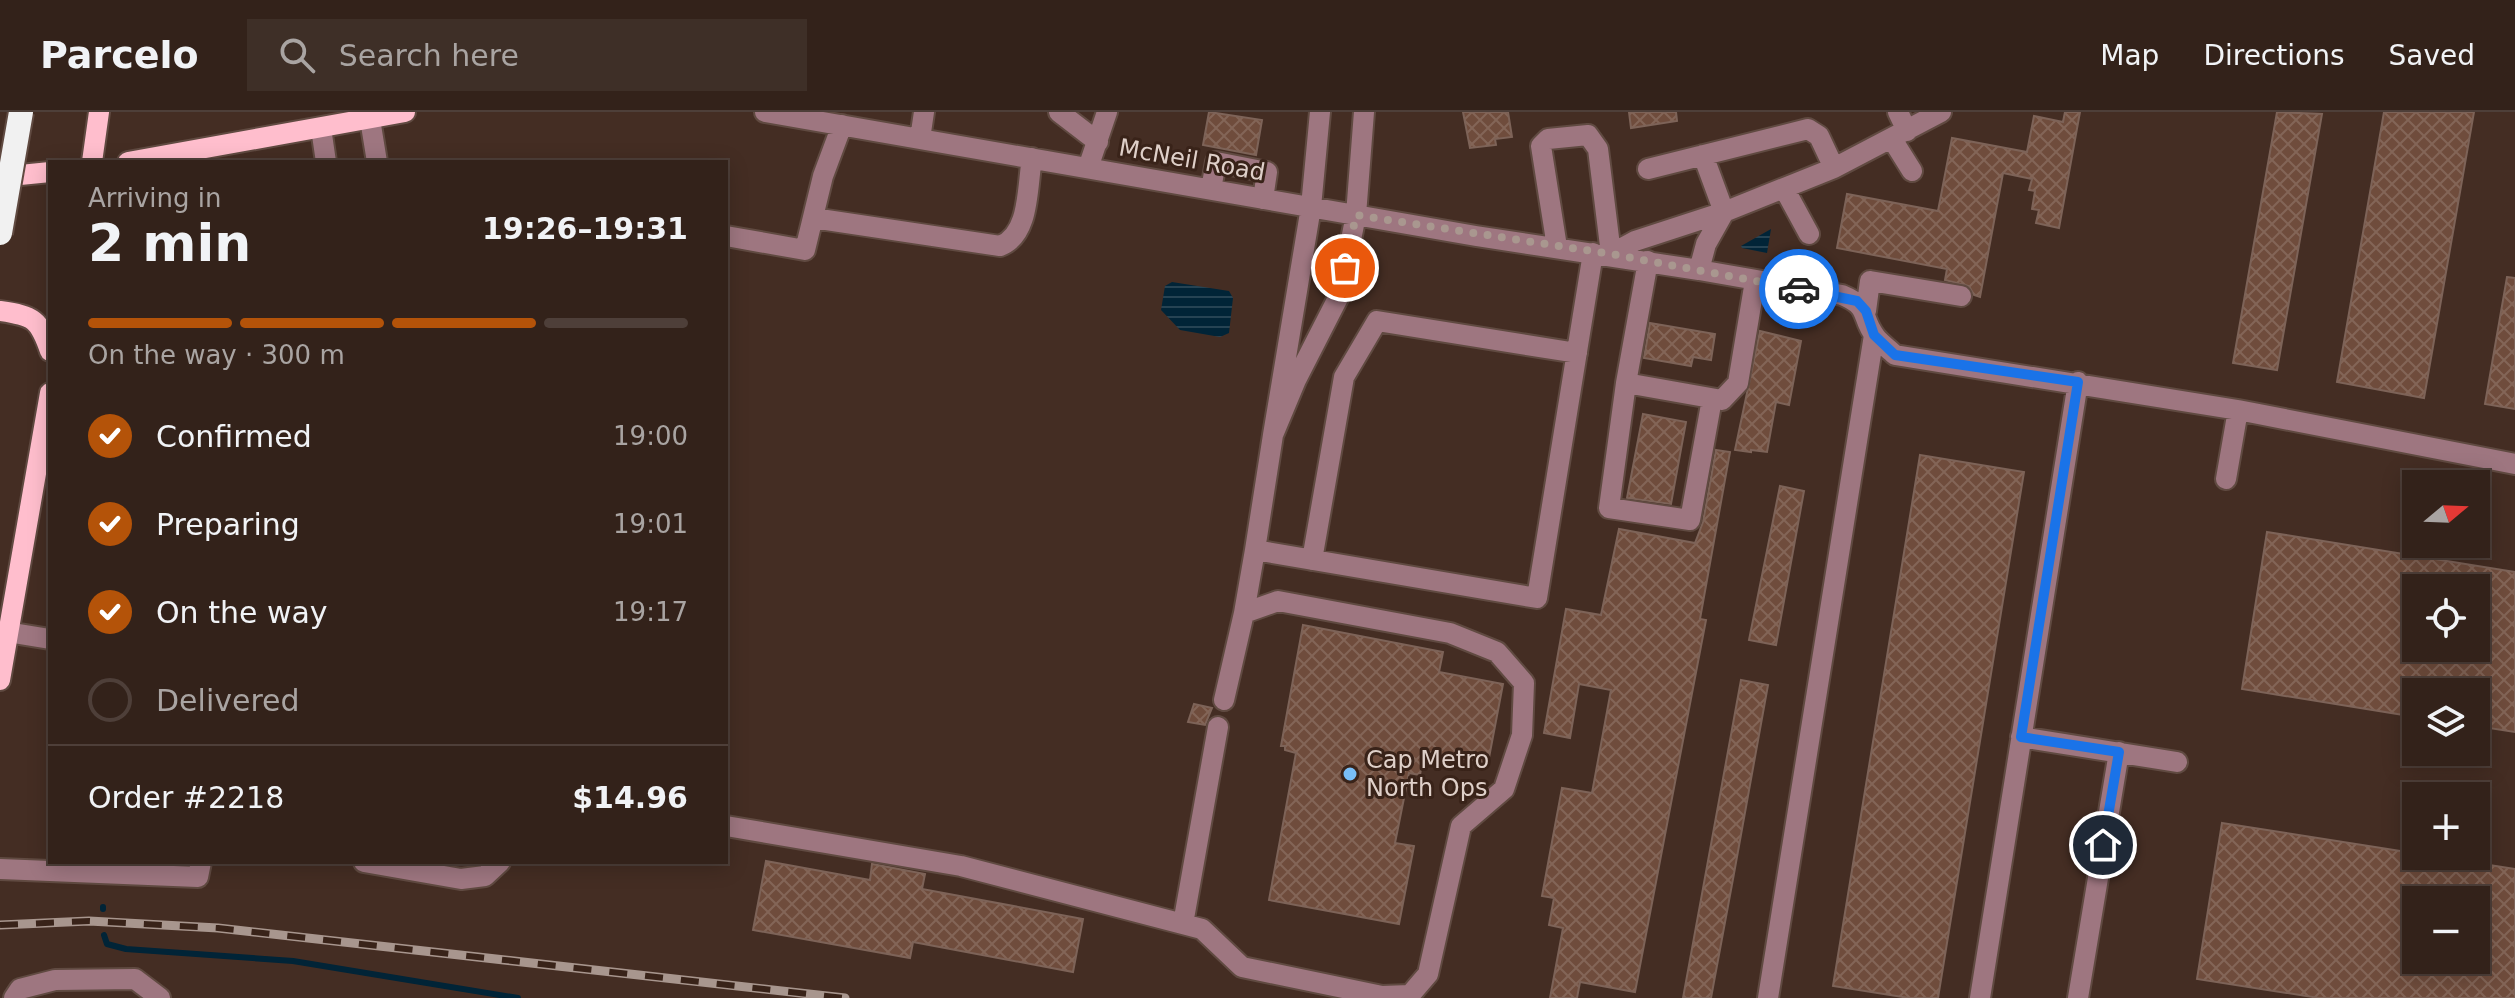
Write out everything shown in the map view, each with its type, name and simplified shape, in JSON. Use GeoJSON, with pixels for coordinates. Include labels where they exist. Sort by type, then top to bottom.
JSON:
{"type":"FeatureCollection","features":[{"type":"Feature","properties":{"kind":"highway"},"geometry":{"type":"LineString","coordinates":[[0,233],[21,112]]}},
{"type":"Feature","properties":{"kind":"main road"},"geometry":{"type":"LineString","coordinates":[[92,160],[99,112]]}},
{"type":"Feature","properties":{"kind":"main road"},"geometry":{"type":"LineString","coordinates":[[150,160],[405,112]]}},
{"type":"Feature","properties":{"kind":"main road"},"geometry":{"type":"LineString","coordinates":[[0,177],[48,172]]}},
{"type":"Feature","properties":{"kind":"main road"},"geometry":{"type":"LineString","coordinates":[[0,311],[26,315],[41,325],[48,345]]}},
{"type":"Feature","properties":{"kind":"main road"},"geometry":{"type":"LineString","coordinates":[[0,680],[48,404]]}},
{"type":"Feature","properties":{"kind":"street","name":"McNeil Road"},"geometry":{"type":"LineString","coordinates":[[765,112],[1755,281],[1854,284],[1961,296]]}},
{"type":"Feature","properties":{"kind":"street"},"geometry":{"type":"LineString","coordinates":[[920,139],[924,112]]}},
{"type":"Feature","properties":{"kind":"street"},"geometry":{"type":"LineString","coordinates":[[1059,112],[1098,142]]}},
{"type":"Feature","properties":{"kind":"street"},"geometry":{"type":"LineString","coordinates":[[1088,168],[1107,112]]}},
{"type":"Feature","properties":{"kind":"street"},"geometry":{"type":"LineString","coordinates":[[1224,700],[1244,613],[1311,207],[1320,112]]}},
{"type":"Feature","properties":{"kind":"street"},"geometry":{"type":"LineString","coordinates":[[1273,435],[1296,380],[1340,294],[1356,215],[1364,112]]}},
{"type":"Feature","properties":{"kind":"street"},"geometry":{"type":"LineString","coordinates":[[1898,112],[1900,135],[1912,171]]}},
{"type":"Feature","properties":{"kind":"street"},"geometry":{"type":"LineString","coordinates":[[1602,254],[1724,212],[1834,168],[1941,112]]}},
{"type":"Feature","properties":{"kind":"street"},"geometry":{"type":"LineString","coordinates":[[370,119],[377,160]]}},
{"type":"Feature","properties":{"kind":"street"},"geometry":{"type":"LineString","coordinates":[[728,236],[805,250],[823,176],[842,125]]}},
{"type":"Feature","properties":{"kind":"street"},"geometry":{"type":"LineString","coordinates":[[321,128],[326,160]]}},
{"type":"Feature","properties":{"kind":"street"},"geometry":{"type":"LineString","coordinates":[[1648,169],[1808,129],[1819,136],[1834,168]]}},
{"type":"Feature","properties":{"kind":"street"},"geometry":{"type":"LineString","coordinates":[[1255,550],[1537,598],[1577,353],[1602,254],[1598,149],[1588,135],[1548,139],[1541,146],[1557,247]]}},
{"type":"Feature","properties":{"kind":"street"},"geometry":{"type":"LineString","coordinates":[[1699,270],[1706,244],[1724,212],[1703,155]]}},
{"type":"Feature","properties":{"kind":"street"},"geometry":{"type":"LineString","coordinates":[[813,218],[1000,246],[1013,241],[1020,231],[1032,158]]}},
{"type":"Feature","properties":{"kind":"street"},"geometry":{"type":"LineString","coordinates":[[1784,188],[1809,234]]}},
{"type":"Feature","properties":{"kind":"street"},"geometry":{"type":"LineString","coordinates":[[1648,261],[1626,383],[1609,508],[1690,520],[1712,399]]}},
{"type":"Feature","properties":{"kind":"street"},"geometry":{"type":"LineString","coordinates":[[1626,383],[1722,400],[1738,383],[1755,281]]}},
{"type":"Feature","properties":{"kind":"street"},"geometry":{"type":"LineString","coordinates":[[1768,998],[1874,335],[1866,311],[1857,301],[1854,284]]}},
{"type":"Feature","properties":{"kind":"street"},"geometry":{"type":"LineString","coordinates":[[1312,560],[1344,377],[1377,321],[1577,353]]}},
{"type":"Feature","properties":{"kind":"street"},"geometry":{"type":"LineString","coordinates":[[1874,335],[1895,355],[2238,410],[2515,464]]}},
{"type":"Feature","properties":{"kind":"street"},"geometry":{"type":"LineString","coordinates":[[1980,998],[2078,382]]}},
{"type":"Feature","properties":{"kind":"street"},"geometry":{"type":"LineString","coordinates":[[2226,479],[2238,410]]}},
{"type":"Feature","properties":{"kind":"street"},"geometry":{"type":"LineString","coordinates":[[728,826],[961,866],[1202,929],[1242,967],[1382,996],[1410,995],[1428,974],[1461,826],[1504,789],[1522,735],[1524,683],[1497,652],[1450,633],[1278,601],[1244,613]]}},
{"type":"Feature","properties":{"kind":"street"},"geometry":{"type":"LineString","coordinates":[[7,632],[48,639]]}},
{"type":"Feature","properties":{"kind":"street"},"geometry":{"type":"LineString","coordinates":[[1183,924],[1218,727]]}},
{"type":"Feature","properties":{"kind":"street"},"geometry":{"type":"LineString","coordinates":[[2021,737],[2177,762]]}},
{"type":"Feature","properties":{"kind":"street"},"geometry":{"type":"LineString","coordinates":[[2078,998],[2119,752]]}},
{"type":"Feature","properties":{"kind":"street"},"geometry":{"type":"LineString","coordinates":[[0,869],[198,877],[201,864]]}},
{"type":"Feature","properties":{"kind":"street"},"geometry":{"type":"LineString","coordinates":[[375,864],[461,879],[485,876],[498,864]]}},
{"type":"Feature","properties":{"kind":"street"},"geometry":{"type":"LineString","coordinates":[[14,998],[20,989],[55,980],[119,979],[135,979],[160,998]]}},
{"type":"Feature","properties":{"kind":"water"},"geometry":{"type":"Polygon","coordinates":[[[1771,229],[1767,253],[1742,248],[1741,246],[1771,229]]]}},
{"type":"Feature","properties":{"kind":"water"},"geometry":{"type":"Polygon","coordinates":[[[1172,282],[1229,291],[1233,298],[1229,333],[1220,337],[1180,330],[1161,310],[1165,286],[1172,282]]]}},
{"type":"Feature","properties":{"kind":"building"},"geometry":{"type":"Polygon","coordinates":[[[1209,112],[1262,120],[1256,155],[1203,145],[1209,112]]]}},
{"type":"Feature","properties":{"kind":"building"},"geometry":{"type":"Polygon","coordinates":[[[1463,112],[1508,112],[1512,137],[1495,139],[1496,145],[1470,148],[1463,112]]]}},
{"type":"Feature","properties":{"kind":"building"},"geometry":{"type":"Polygon","coordinates":[[[1629,112],[1676,112],[1677,121],[1631,128],[1629,112]]]}},
{"type":"Feature","properties":{"kind":"building"},"geometry":{"type":"Polygon","coordinates":[[[2065,112],[2080,112],[2059,228],[2036,223],[2039,210],[2032,209],[2035,191],[2029,190],[2032,179],[2003,173],[1980,297],[1974,295],[1969,286],[1945,280],[1947,269],[1837,248],[1847,194],[1938,211],[1952,138],[2027,152],[2034,116],[2063,122],[2065,112]]]}},
{"type":"Feature","properties":{"kind":"building"},"geometry":{"type":"Polygon","coordinates":[[[2277,112],[2322,114],[2277,370],[2233,363],[2277,112]]]}},
{"type":"Feature","properties":{"kind":"building"},"geometry":{"type":"Polygon","coordinates":[[[2384,112],[2474,112],[2424,398],[2337,382],[2384,112]]]}},
{"type":"Feature","properties":{"kind":"building"},"geometry":{"type":"Polygon","coordinates":[[[2507,277],[2515,278],[2515,409],[2485,404],[2507,277]]]}},
{"type":"Feature","properties":{"kind":"building"},"geometry":{"type":"Polygon","coordinates":[[[1650,323],[1715,334],[1711,360],[1693,357],[1691,366],[1644,358],[1650,323]]]}},
{"type":"Feature","properties":{"kind":"building"},"geometry":{"type":"Polygon","coordinates":[[[1760,331],[1801,341],[1789,405],[1776,402],[1767,452],[1735,450],[1760,331]]]}},
{"type":"Feature","properties":{"kind":"building"},"geometry":{"type":"Polygon","coordinates":[[[1643,414],[1686,422],[1671,504],[1627,498],[1643,414]]]}},
{"type":"Feature","properties":{"kind":"building"},"geometry":{"type":"Polygon","coordinates":[[[1716,450],[1730,452],[1700,619],[1706,620],[1635,992],[1580,982],[1577,998],[1550,998],[1563,928],[1549,925],[1554,898],[1542,896],[1562,788],[1592,793],[1611,690],[1579,684],[1570,738],[1544,733],[1566,609],[1601,615],[1619,529],[1695,543],[1703,522],[1716,450]]]}},
{"type":"Feature","properties":{"kind":"building"},"geometry":{"type":"Polygon","coordinates":[[[1920,455],[2024,472],[1938,998],[1909,998],[1833,986],[1920,455]]]}},
{"type":"Feature","properties":{"kind":"building"},"geometry":{"type":"Polygon","coordinates":[[[1780,486],[1804,491],[1776,645],[1749,640],[1780,486]]]}},
{"type":"Feature","properties":{"kind":"building"},"geometry":{"type":"Polygon","coordinates":[[[2267,532],[2402,554],[2402,558],[2428,558],[2515,572],[2515,732],[2490,728],[2490,678],[2402,678],[2402,715],[2242,689],[2267,532]]]}},
{"type":"Feature","properties":{"kind":"building","name":"Cap Metro North Ops"},"geometry":{"type":"Polygon","coordinates":[[[1303,625],[1443,652],[1439,672],[1503,684],[1488,763],[1424,751],[1420,775],[1409,773],[1395,843],[1414,846],[1399,924],[1269,900],[1296,753],[1281,746],[1303,625]]]}},
{"type":"Feature","properties":{"kind":"building"},"geometry":{"type":"Polygon","coordinates":[[[1741,680],[1768,685],[1733,879],[1711,998],[1683,998],[1741,680]]]}},
{"type":"Feature","properties":{"kind":"building"},"geometry":{"type":"Polygon","coordinates":[[[1194,704],[1212,708],[1205,725],[1188,722],[1194,704]]]}},
{"type":"Feature","properties":{"kind":"building"},"geometry":{"type":"Polygon","coordinates":[[[2222,823],[2402,851],[2402,870],[2490,870],[2490,865],[2515,869],[2515,998],[2319,998],[2197,979],[2222,823]]]}},
{"type":"Feature","properties":{"kind":"building"},"geometry":{"type":"Polygon","coordinates":[[[766,861],[870,880],[872,864],[925,874],[922,889],[1083,919],[1073,972],[913,942],[910,958],[753,930],[766,861]]]}},
{"type":"Feature","properties":{"kind":"waterway"},"geometry":{"type":"LineString","coordinates":[[104,935],[107,944],[126,949],[293,961],[518,998]]}},
{"type":"Feature","properties":{"kind":"railway"},"geometry":{"type":"LineString","coordinates":[[0,925],[89,921],[218,928],[845,998]]}},
{"type":"Feature","properties":{"kind":"way so far"},"geometry":{"type":"LineString","coordinates":[[1345,268],[1356,215],[1476,236],[1611,254],[1799,289]]}},
{"type":"Feature","properties":{"kind":"place","name":"Cap Metro North Ops"},"geometry":{"type":"Point","coordinates":[1350,774]}},
{"type":"Feature","properties":{"kind":"route"},"geometry":{"type":"LineString","coordinates":[[1799,289],[1842,295],[1857,301],[1866,311],[1874,335],[1895,355],[2078,382],[2021,737],[2119,752],[2103,845]]}}]}
